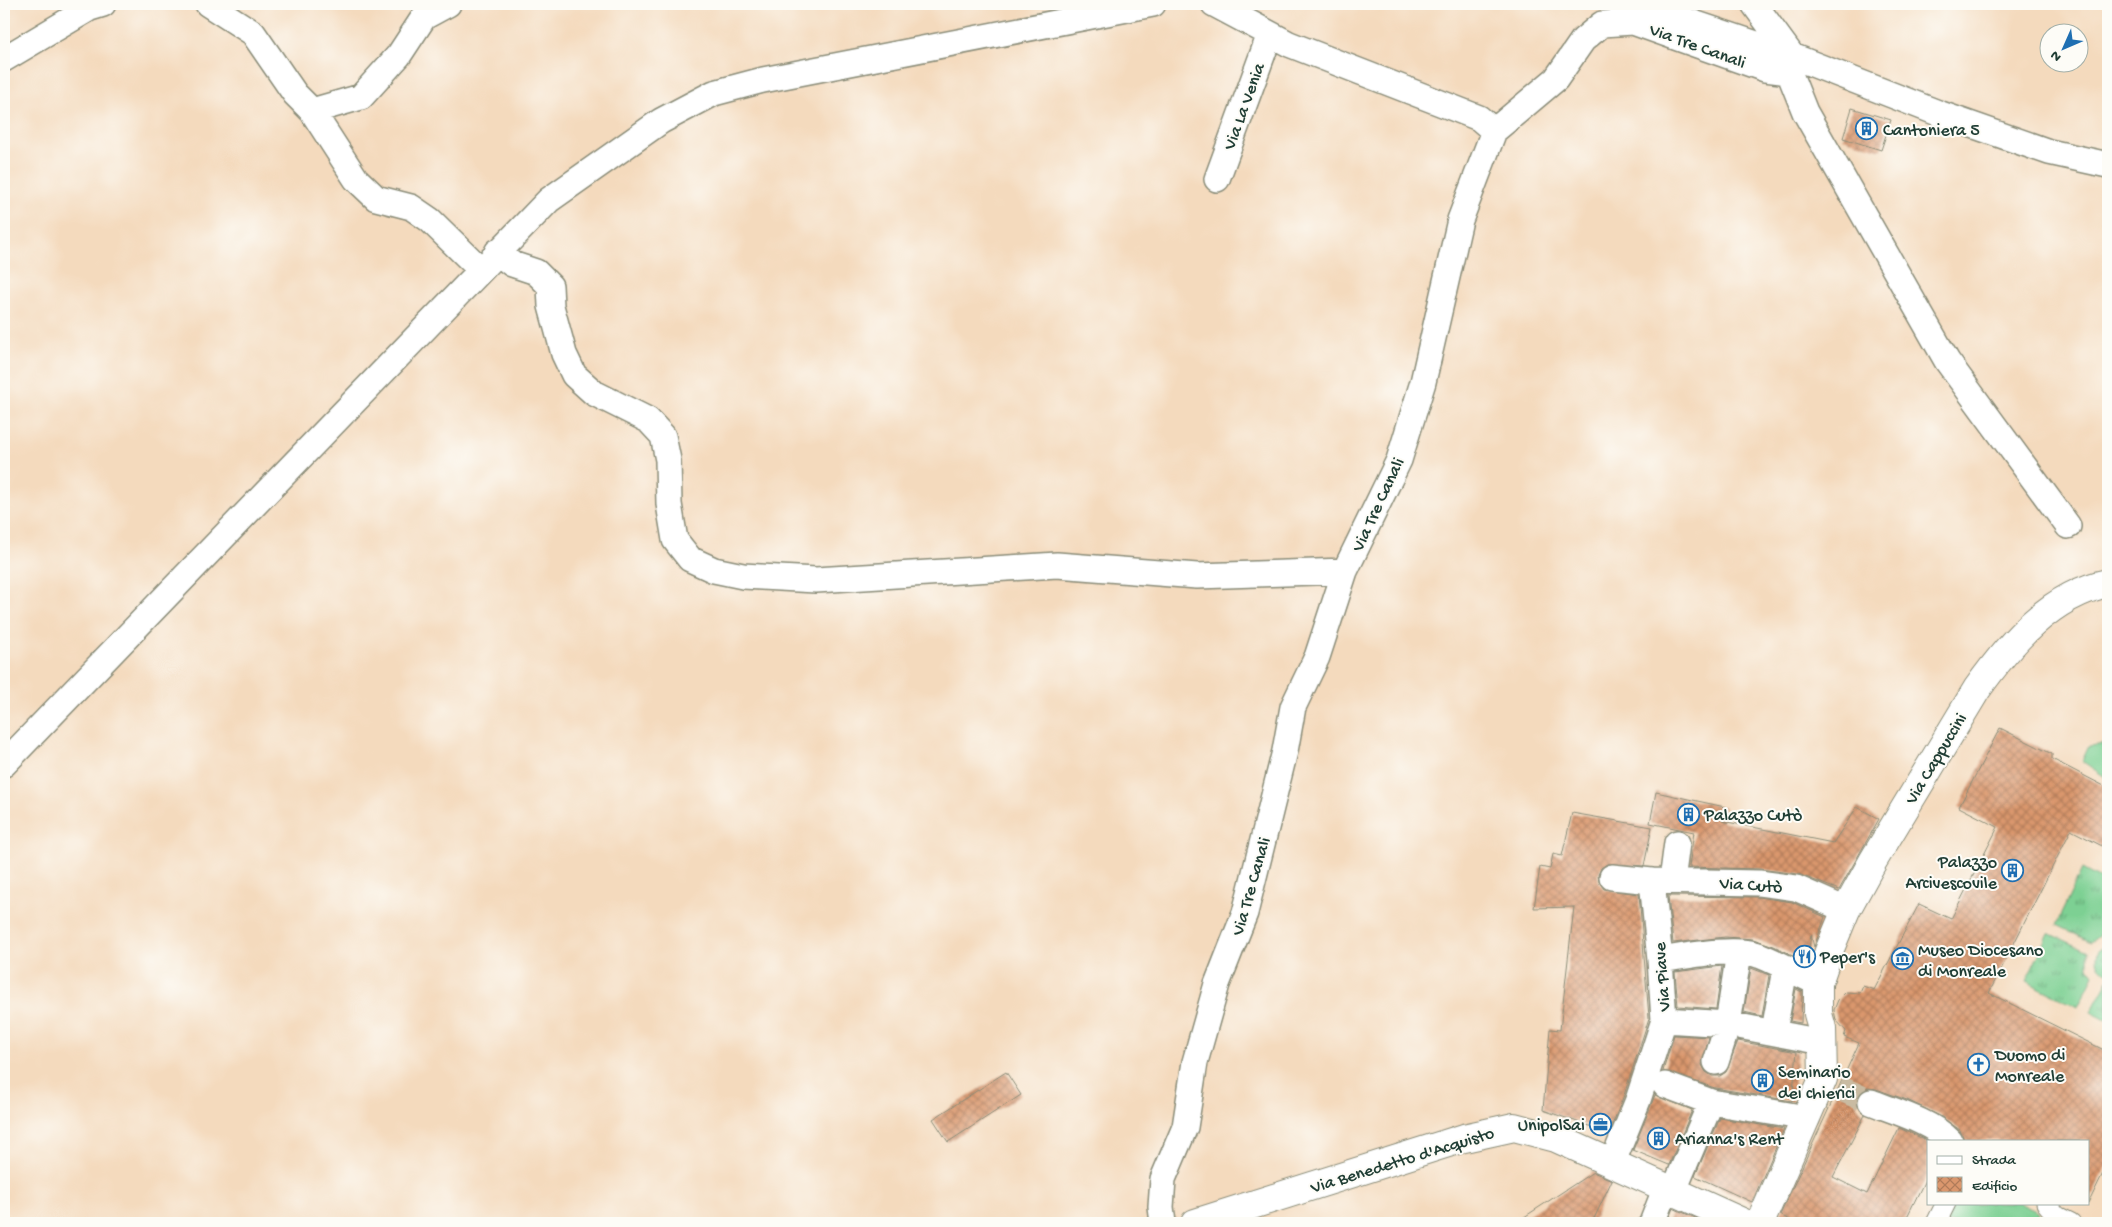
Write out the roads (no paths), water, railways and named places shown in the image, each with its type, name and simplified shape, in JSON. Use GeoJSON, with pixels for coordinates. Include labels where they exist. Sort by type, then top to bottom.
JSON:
{"type":"FeatureCollection","features":[{"type":"Feature","properties":{"kind":"street"},"geometry":{"type":"LineString","coordinates":[[4,59],[90,8],[103,4]]}},
{"type":"Feature","properties":{"kind":"street"},"geometry":{"type":"LineString","coordinates":[[208,4],[253,33],[295,94],[312,111],[356,179],[376,198],[411,207],[430,220],[480,269]]}},
{"type":"Feature","properties":{"kind":"street"},"geometry":{"type":"LineString","coordinates":[[312,111],[361,97],[398,55],[424,17],[448,4]]}},
{"type":"Feature","properties":{"kind":"street"},"geometry":{"type":"LineString","coordinates":[[4,764],[480,269],[549,200],[661,121],[714,93],[764,80],[1153,4]]}},
{"type":"Feature","properties":{"kind":"street"},"geometry":{"type":"LineString","coordinates":[[1214,4],[1289,44],[1479,118],[1494,131]]}},
{"type":"Feature","properties":{"kind":"street"},"geometry":{"type":"LineString","coordinates":[[1637,4],[1791,64],[2049,152],[2108,165]]}},
{"type":"Feature","properties":{"kind":"street"},"geometry":{"type":"LineString","coordinates":[[1754,4],[1791,64],[1806,112],[1947,361],[2068,526]]}},
{"type":"Feature","properties":{"kind":"street","name":"Via Tre Canali"},"geometry":{"type":"LineString","coordinates":[[1163,1223],[1161,1207],[1163,1179],[1185,1126],[1195,1062],[1217,984],[1245,913],[1285,750],[1293,707],[1317,657],[1345,571],[1399,460],[1423,382],[1460,220],[1494,131],[1556,79],[1583,40],[1602,24],[1634,22],[1765,69],[1791,64]]}},
{"type":"Feature","properties":{"kind":"street","name":"Via La Venia"},"geometry":{"type":"LineString","coordinates":[[1217,179],[1270,34]]}},
{"type":"Feature","properties":{"kind":"street"},"geometry":{"type":"LineString","coordinates":[[497,252],[512,264],[536,272],[550,286],[552,306],[564,354],[574,375],[594,393],[648,420],[662,436],[668,460],[669,504],[675,540],[690,559],[714,570],[743,576],[816,580],[1057,565],[1197,576],[1345,571]]}},
{"type":"Feature","properties":{"kind":"street","name":"Via Cappuccini"},"geometry":{"type":"LineString","coordinates":[[1818,983],[1846,910],[1977,689],[2000,658],[2031,625],[2061,600],[2108,582]]}},
{"type":"Feature","properties":{"kind":"street","name":"Via Piave"},"geometry":{"type":"LineString","coordinates":[[1612,1164],[1654,1081],[1664,1020],[1660,960],[1662,881],[1677,843]]}},
{"type":"Feature","properties":{"kind":"street"},"geometry":{"type":"LineString","coordinates":[[1612,878],[1662,881]]}},
{"type":"Feature","properties":{"kind":"street","name":"Via Cutò"},"geometry":{"type":"LineString","coordinates":[[1662,881],[1759,883],[1796,888],[1846,910]]}},
{"type":"Feature","properties":{"kind":"street"},"geometry":{"type":"LineString","coordinates":[[1716,1062],[1728,1024],[1739,952]]}},
{"type":"Feature","properties":{"kind":"street"},"geometry":{"type":"LineString","coordinates":[[1660,960],[1698,954],[1739,952],[1760,955],[1818,983],[1818,1014],[1831,1084],[1807,1118],[1760,1223]]}},
{"type":"Feature","properties":{"kind":"street"},"geometry":{"type":"LineString","coordinates":[[1774,1032],[1785,968]]}},
{"type":"Feature","properties":{"kind":"street"},"geometry":{"type":"LineString","coordinates":[[1664,1020],[1728,1024],[1822,1042]]}},
{"type":"Feature","properties":{"kind":"street"},"geometry":{"type":"LineString","coordinates":[[1654,1081],[1711,1102],[1807,1118]]}},
{"type":"Feature","properties":{"kind":"street"},"geometry":{"type":"LineString","coordinates":[[1652,1223],[1711,1102]]}},
{"type":"Feature","properties":{"kind":"street"},"geometry":{"type":"LineString","coordinates":[[1871,1102],[1912,1119],[1945,1136],[1949,1140]]}},
{"type":"Feature","properties":{"kind":"street","name":"Via Benedetto d'Acquisto"},"geometry":{"type":"LineString","coordinates":[[1199,1222],[1464,1138],[1514,1127],[1556,1138],[1744,1223]]}},
{"type":"Feature","properties":{"kind":"street"},"geometry":{"type":"LineString","coordinates":[[1936,1223],[1946,1204]]}},
{"type":"Feature","properties":{"kind":"tunnel"},"geometry":{"type":"LineString","coordinates":[[1839,1088],[1871,1102]]}},
{"type":"Feature","properties":{"kind":"place","name":"Cantoniera 5"},"geometry":{"type":"Point","coordinates":[1867,129]}},
{"type":"Feature","properties":{"kind":"place","name":"Palazzo Cutò"},"geometry":{"type":"Point","coordinates":[1688,814]}},
{"type":"Feature","properties":{"kind":"place","name":"Palazzo Arcivescovile"},"geometry":{"type":"Point","coordinates":[2013,871]}},
{"type":"Feature","properties":{"kind":"place","name":"Peper's"},"geometry":{"type":"Point","coordinates":[1804,956]}},
{"type":"Feature","properties":{"kind":"place","name":"Museo Diocesano di Monreale"},"geometry":{"type":"Point","coordinates":[1902,959]}},
{"type":"Feature","properties":{"kind":"place","name":"Duomo di Monreale"},"geometry":{"type":"Point","coordinates":[1979,1064]}},
{"type":"Feature","properties":{"kind":"place","name":"Seminario dei chierici"},"geometry":{"type":"Point","coordinates":[1762,1081]}},
{"type":"Feature","properties":{"kind":"place","name":"UnipolSai"},"geometry":{"type":"Point","coordinates":[1601,1124]}},
{"type":"Feature","properties":{"kind":"place","name":"Arianna's Rent"},"geometry":{"type":"Point","coordinates":[1659,1138]}}]}
